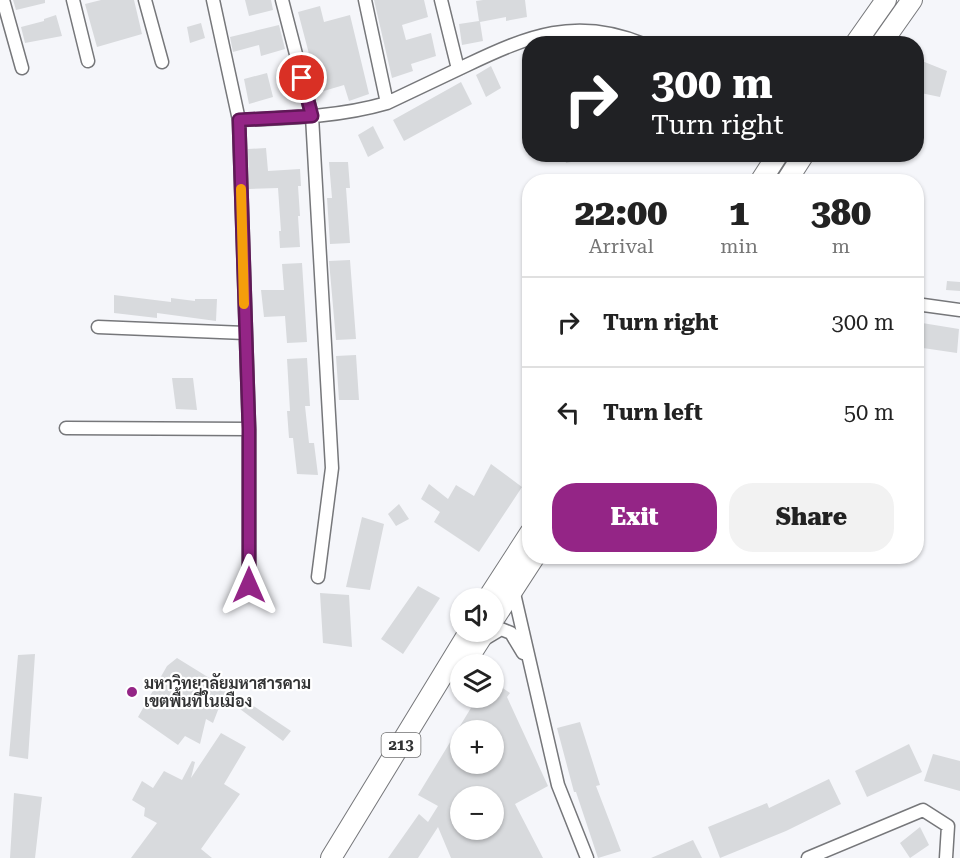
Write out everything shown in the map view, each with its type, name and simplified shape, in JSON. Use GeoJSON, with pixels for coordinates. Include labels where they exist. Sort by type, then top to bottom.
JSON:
{"type":"FeatureCollection","features":[{"type":"Feature","properties":{"kind":"main road"},"geometry":{"type":"LineString","coordinates":[[861,36],[886,0]]}},
{"type":"Feature","properties":{"kind":"main road"},"geometry":{"type":"LineString","coordinates":[[887,36],[912,0]]}},
{"type":"Feature","properties":{"kind":"main road"},"geometry":{"type":"LineString","coordinates":[[494,588],[522,545]]}},
{"type":"Feature","properties":{"kind":"main road"},"geometry":{"type":"LineString","coordinates":[[504,602],[530,564]]}},
{"type":"Feature","properties":{"kind":"main road","name":"213"},"geometry":{"type":"LineString","coordinates":[[331,858],[472,642]]}},
{"type":"Feature","properties":{"kind":"main road","name":"213"},"geometry":{"type":"LineString","coordinates":[[345,858],[450,686]]}},
{"type":"Feature","properties":{"kind":"street"},"geometry":{"type":"LineString","coordinates":[[3,0],[22,68]]}},
{"type":"Feature","properties":{"kind":"street"},"geometry":{"type":"LineString","coordinates":[[73,0],[88,61]]}},
{"type":"Feature","properties":{"kind":"street"},"geometry":{"type":"LineString","coordinates":[[145,0],[162,62]]}},
{"type":"Feature","properties":{"kind":"street"},"geometry":{"type":"LineString","coordinates":[[213,0],[239,120],[249,429],[249,585]]}},
{"type":"Feature","properties":{"kind":"street"},"geometry":{"type":"LineString","coordinates":[[282,0],[312,116],[332,468],[318,577]]}},
{"type":"Feature","properties":{"kind":"street"},"geometry":{"type":"LineString","coordinates":[[365,0],[387,103]]}},
{"type":"Feature","properties":{"kind":"street"},"geometry":{"type":"LineString","coordinates":[[441,0],[458,69]]}},
{"type":"Feature","properties":{"kind":"street"},"geometry":{"type":"LineString","coordinates":[[534,36],[582,30],[625,36]]}},
{"type":"Feature","properties":{"kind":"street"},"geometry":{"type":"LineString","coordinates":[[239,120],[312,116],[365,109],[387,103],[522,40]]}},
{"type":"Feature","properties":{"kind":"street"},"geometry":{"type":"LineString","coordinates":[[924,305],[960,309]]}},
{"type":"Feature","properties":{"kind":"street"},"geometry":{"type":"LineString","coordinates":[[98,327],[245,333]]}},
{"type":"Feature","properties":{"kind":"street"},"geometry":{"type":"LineString","coordinates":[[66,428],[249,429]]}},
{"type":"Feature","properties":{"kind":"street"},"geometry":{"type":"LineString","coordinates":[[513,588],[558,785],[587,858]]}},
{"type":"Feature","properties":{"kind":"street"},"geometry":{"type":"LineString","coordinates":[[504,630],[511,633],[520,645],[531,670]]}},
{"type":"Feature","properties":{"kind":"street"},"geometry":{"type":"LineString","coordinates":[[808,858],[923,810],[948,825],[946,858]]}},
{"type":"Feature","properties":{"kind":"building"},"geometry":{"type":"Polygon","coordinates":[[[13,0],[45,0],[45,3],[16,10],[13,0]]]}},
{"type":"Feature","properties":{"kind":"building"},"geometry":{"type":"Polygon","coordinates":[[[101,0],[134,0],[142,34],[97,47],[85,4],[101,0]]]}},
{"type":"Feature","properties":{"kind":"building"},"geometry":{"type":"Polygon","coordinates":[[[245,0],[271,0],[273,10],[249,16],[245,0]]]}},
{"type":"Feature","properties":{"kind":"building"},"geometry":{"type":"Polygon","coordinates":[[[374,0],[424,0],[428,17],[402,25],[406,40],[431,33],[436,56],[411,64],[413,71],[392,78],[374,0]]]}},
{"type":"Feature","properties":{"kind":"building"},"geometry":{"type":"Polygon","coordinates":[[[525,0],[527,17],[506,21],[506,17],[480,22],[483,41],[462,45],[459,24],[479,21],[476,1],[525,0]]]}},
{"type":"Feature","properties":{"kind":"building"},"geometry":{"type":"Polygon","coordinates":[[[320,6],[324,22],[350,15],[369,94],[349,101],[344,85],[317,93],[298,12],[320,6]]]}},
{"type":"Feature","properties":{"kind":"building"},"geometry":{"type":"Polygon","coordinates":[[[56,15],[62,36],[25,43],[21,27],[56,15]]]}},
{"type":"Feature","properties":{"kind":"building"},"geometry":{"type":"Polygon","coordinates":[[[201,23],[205,38],[190,43],[187,27],[201,23]]]}},
{"type":"Feature","properties":{"kind":"building"},"geometry":{"type":"Polygon","coordinates":[[[279,25],[285,49],[261,56],[259,45],[233,52],[230,37],[279,25]]]}},
{"type":"Feature","properties":{"kind":"building"},"geometry":{"type":"Polygon","coordinates":[[[924,62],[947,71],[940,97],[924,94],[924,62]]]}},
{"type":"Feature","properties":{"kind":"building"},"geometry":{"type":"Polygon","coordinates":[[[491,66],[501,88],[486,97],[476,75],[491,66]]]}},
{"type":"Feature","properties":{"kind":"building"},"geometry":{"type":"Polygon","coordinates":[[[267,73],[273,97],[249,104],[244,79],[267,73]]]}},
{"type":"Feature","properties":{"kind":"building"},"geometry":{"type":"Polygon","coordinates":[[[461,82],[472,104],[404,141],[393,120],[461,82]]]}},
{"type":"Feature","properties":{"kind":"building"},"geometry":{"type":"Polygon","coordinates":[[[373,126],[384,148],[368,157],[358,135],[373,126]]]}},
{"type":"Feature","properties":{"kind":"building"},"geometry":{"type":"Polygon","coordinates":[[[266,148],[268,171],[300,169],[301,186],[298,186],[300,216],[298,216],[300,247],[280,248],[278,188],[249,189],[248,149],[266,148]]]}},
{"type":"Feature","properties":{"kind":"building"},"geometry":{"type":"Polygon","coordinates":[[[329,162],[348,162],[350,188],[346,188],[350,243],[330,244],[327,198],[332,198],[329,162]]]}},
{"type":"Feature","properties":{"kind":"building"},"geometry":{"type":"Polygon","coordinates":[[[350,260],[356,339],[336,340],[329,261],[350,260]]]}},
{"type":"Feature","properties":{"kind":"building"},"geometry":{"type":"Polygon","coordinates":[[[302,263],[307,342],[287,343],[285,316],[264,317],[261,290],[284,290],[282,264],[302,263]]]}},
{"type":"Feature","properties":{"kind":"building"},"geometry":{"type":"Polygon","coordinates":[[[947,281],[960,282],[960,291],[946,290],[947,281]]]}},
{"type":"Feature","properties":{"kind":"building"},"geometry":{"type":"Polygon","coordinates":[[[114,295],[171,302],[171,298],[195,301],[195,299],[217,299],[216,321],[157,313],[157,318],[114,313],[114,295]]]}},
{"type":"Feature","properties":{"kind":"building"},"geometry":{"type":"Polygon","coordinates":[[[924,323],[959,329],[957,353],[924,348],[924,323]]]}},
{"type":"Feature","properties":{"kind":"building"},"geometry":{"type":"Polygon","coordinates":[[[356,355],[359,400],[339,400],[336,356],[356,355]]]}},
{"type":"Feature","properties":{"kind":"building"},"geometry":{"type":"Polygon","coordinates":[[[307,358],[310,406],[305,406],[309,443],[314,443],[318,475],[297,474],[293,438],[289,438],[287,359],[307,358]]]}},
{"type":"Feature","properties":{"kind":"building"},"geometry":{"type":"Polygon","coordinates":[[[172,378],[193,378],[197,410],[176,409],[172,378]]]}},
{"type":"Feature","properties":{"kind":"building"},"geometry":{"type":"Polygon","coordinates":[[[491,464],[522,487],[479,552],[434,522],[440,512],[421,499],[429,484],[448,499],[456,485],[474,496],[491,464]]]}},
{"type":"Feature","properties":{"kind":"building"},"geometry":{"type":"Polygon","coordinates":[[[399,504],[409,519],[396,526],[388,514],[399,504]]]}},
{"type":"Feature","properties":{"kind":"building"},"geometry":{"type":"Polygon","coordinates":[[[362,517],[384,524],[370,590],[346,587],[362,517]]]}},
{"type":"Feature","properties":{"kind":"building"},"geometry":{"type":"Polygon","coordinates":[[[418,586],[440,598],[403,654],[381,639],[418,586]]]}},
{"type":"Feature","properties":{"kind":"building"},"geometry":{"type":"Polygon","coordinates":[[[320,593],[349,595],[352,647],[323,643],[320,593]]]}},
{"type":"Feature","properties":{"kind":"building"},"geometry":{"type":"Polygon","coordinates":[[[35,654],[28,759],[9,756],[18,655],[35,654]]]}},
{"type":"Feature","properties":{"kind":"building"},"geometry":{"type":"Polygon","coordinates":[[[177,658],[232,692],[227,700],[223,697],[213,723],[206,719],[200,744],[185,736],[178,745],[138,717],[167,666],[177,658]]]}},
{"type":"Feature","properties":{"kind":"building"},"geometry":{"type":"Polygon","coordinates":[[[504,689],[510,693],[507,697],[548,786],[515,804],[543,858],[451,858],[438,827],[418,858],[388,858],[419,814],[428,822],[438,806],[418,795],[450,742],[450,774],[504,774],[504,720],[464,720],[471,708],[504,708],[504,689]]]}},
{"type":"Feature","properties":{"kind":"building"},"geometry":{"type":"Polygon","coordinates":[[[246,701],[291,731],[283,741],[240,709],[246,701]]]}},
{"type":"Feature","properties":{"kind":"building"},"geometry":{"type":"Polygon","coordinates":[[[580,722],[600,785],[596,786],[621,851],[598,858],[576,792],[574,792],[557,728],[580,722]]]}},
{"type":"Feature","properties":{"kind":"building"},"geometry":{"type":"Polygon","coordinates":[[[221,733],[246,747],[224,784],[240,794],[201,849],[212,858],[131,858],[157,823],[144,816],[145,808],[132,800],[142,781],[153,788],[164,771],[182,780],[192,761],[195,762],[191,778],[221,733]]]}},
{"type":"Feature","properties":{"kind":"building"},"geometry":{"type":"Polygon","coordinates":[[[909,744],[922,772],[867,797],[855,771],[909,744]]]}},
{"type":"Feature","properties":{"kind":"building"},"geometry":{"type":"Polygon","coordinates":[[[933,754],[960,761],[960,791],[924,781],[933,754]]]}},
{"type":"Feature","properties":{"kind":"building"},"geometry":{"type":"Polygon","coordinates":[[[829,779],[841,804],[786,831],[720,858],[708,827],[767,803],[769,808],[829,779]]]}},
{"type":"Feature","properties":{"kind":"building"},"geometry":{"type":"Polygon","coordinates":[[[14,793],[42,797],[35,858],[10,858],[14,793]]]}},
{"type":"Feature","properties":{"kind":"building"},"geometry":{"type":"Polygon","coordinates":[[[920,827],[929,845],[910,858],[900,843],[920,827]]]}},
{"type":"Feature","properties":{"kind":"building"},"geometry":{"type":"Polygon","coordinates":[[[693,840],[702,858],[651,858],[693,840]]]}},
{"type":"Feature","properties":{"kind":"slow traffic"},"geometry":{"type":"LineString","coordinates":[[241,189],[244,304]]}},
{"type":"Feature","properties":{"kind":"place","name":"มหาวิทยาลัยมหาสารคาม เขตพื้นที่ในเมือง"},"geometry":{"type":"Point","coordinates":[132,692]}},
{"type":"Feature","properties":{"kind":"route"},"geometry":{"type":"LineString","coordinates":[[249,585],[249,429],[239,120],[312,116],[302,78]]}}]}
